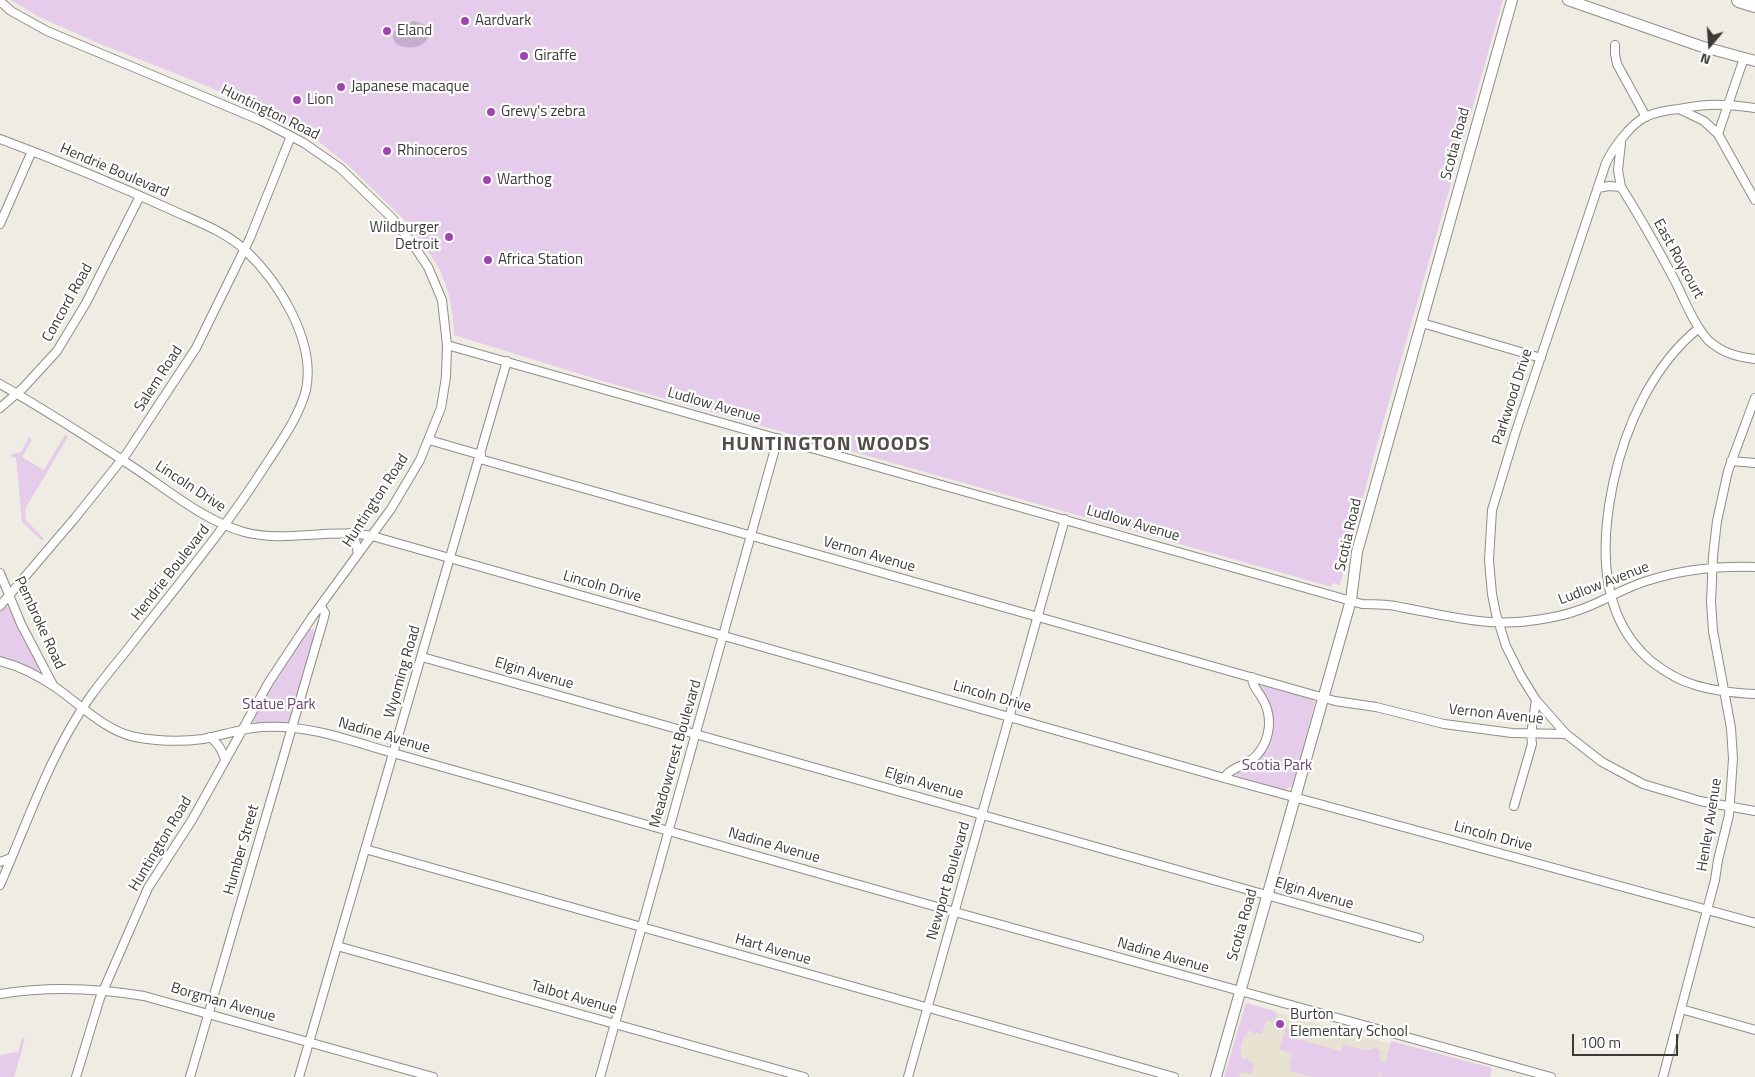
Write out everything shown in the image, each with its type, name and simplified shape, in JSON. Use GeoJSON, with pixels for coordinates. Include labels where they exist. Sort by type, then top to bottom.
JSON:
{"type":"FeatureCollection","features":[{"type":"Feature","properties":{"kind":"highway"},"geometry":{"type":"LineString","coordinates":[[1739,0],[1755,5]]}},
{"type":"Feature","properties":{"kind":"street","name":"Scotia Road"},"geometry":{"type":"LineString","coordinates":[[1216,1077],[1350,600],[1357,552],[1512,0]]}},
{"type":"Feature","properties":{"kind":"street"},"geometry":{"type":"LineString","coordinates":[[1568,0],[1700,46],[1755,62]]}},
{"type":"Feature","properties":{"kind":"street","name":"Huntington Road"},"geometry":{"type":"LineString","coordinates":[[0,1],[23,19],[47,31],[231,108],[291,136],[317,151],[340,168],[392,218],[428,266],[440,292],[445,316],[447,345],[446,377],[442,400],[429,440],[410,480],[372,536],[308,623],[269,682],[192,820],[148,888],[103,990],[76,1077]]}},
{"type":"Feature","properties":{"kind":"street"},"geometry":{"type":"LineString","coordinates":[[1615,45],[1617,64],[1646,117],[1678,108],[1708,104],[1729,104],[1755,108]]}},
{"type":"Feature","properties":{"kind":"street"},"geometry":{"type":"LineString","coordinates":[[1718,134],[1744,58]]}},
{"type":"Feature","properties":{"kind":"street"},"geometry":{"type":"LineString","coordinates":[[1678,108],[1704,120],[1718,134],[1755,200]]}},
{"type":"Feature","properties":{"kind":"street","name":"Parkwood Drive"},"geometry":{"type":"LineString","coordinates":[[1566,734],[1536,700],[1514,662],[1498,622],[1490,574],[1489,544],[1492,510],[1516,430],[1609,157],[1628,130],[1646,117]]}},
{"type":"Feature","properties":{"kind":"street","name":"Salem Road"},"geometry":{"type":"LineString","coordinates":[[0,606],[75,518],[121,460],[196,348],[245,250],[291,136]]}},
{"type":"Feature","properties":{"kind":"street","name":"Hendrie Boulevard"},"geometry":{"type":"LineString","coordinates":[[0,139],[208,226],[245,250],[273,282],[293,315],[305,347],[307,364],[303,397],[279,445],[225,526],[107,674],[83,708],[49,770],[0,882]]}},
{"type":"Feature","properties":{"kind":"street","name":"East Roycourt"},"geometry":{"type":"LineString","coordinates":[[1621,141],[1618,170],[1620,187],[1672,275],[1699,328],[1708,340],[1722,350],[1736,356],[1755,359]]}},
{"type":"Feature","properties":{"kind":"street"},"geometry":{"type":"LineString","coordinates":[[0,224],[32,151]]}},
{"type":"Feature","properties":{"kind":"street"},"geometry":{"type":"LineString","coordinates":[[1598,188],[1620,187]]}},
{"type":"Feature","properties":{"kind":"street","name":"Concord Road"},"geometry":{"type":"LineString","coordinates":[[0,408],[51,360],[57,351],[86,303],[140,196]]}},
{"type":"Feature","properties":{"kind":"street"},"geometry":{"type":"LineString","coordinates":[[1422,324],[1541,358]]}},
{"type":"Feature","properties":{"kind":"street"},"geometry":{"type":"LineString","coordinates":[[1699,328],[1680,345],[1653,381],[1638,410],[1624,446],[1615,477],[1607,525],[1605,550],[1610,597],[1625,630],[1636,645],[1651,661],[1664,670],[1698,686],[1755,694]]}},
{"type":"Feature","properties":{"kind":"street","name":"Ludlow Avenue"},"geometry":{"type":"LineString","coordinates":[[447,345],[1362,604],[1398,606],[1454,618],[1498,622],[1533,621],[1564,615],[1649,580],[1712,567],[1755,567]]}},
{"type":"Feature","properties":{"kind":"street","name":"Wyoming Road"},"geometry":{"type":"LineString","coordinates":[[299,1077],[507,361]]}},
{"type":"Feature","properties":{"kind":"street","name":"Lincoln Drive"},"geometry":{"type":"LineString","coordinates":[[0,384],[225,526],[262,536],[349,533],[372,536],[1224,778],[1755,922]]}},
{"type":"Feature","properties":{"kind":"street","name":"Henley Avenue"},"geometry":{"type":"LineString","coordinates":[[1663,1077],[1715,880],[1730,807],[1733,777],[1732,744],[1713,624],[1712,567],[1718,521],[1731,461],[1755,398]]}},
{"type":"Feature","properties":{"kind":"street","name":"Meadowcrest Boulevard"},"geometry":{"type":"LineString","coordinates":[[600,1077],[778,438]]}},
{"type":"Feature","properties":{"kind":"street","name":"Vernon Avenue"},"geometry":{"type":"LineString","coordinates":[[429,440],[480,457],[751,536],[1322,698],[1376,707],[1444,724],[1512,733],[1566,734]]}},
{"type":"Feature","properties":{"kind":"street"},"geometry":{"type":"LineString","coordinates":[[1731,461],[1755,463]]}},
{"type":"Feature","properties":{"kind":"street","name":"Newport Boulevard"},"geometry":{"type":"LineString","coordinates":[[908,1077],[1065,519]]}},
{"type":"Feature","properties":{"kind":"street"},"geometry":{"type":"LineString","coordinates":[[349,533],[355,539],[358,554]]}},
{"type":"Feature","properties":{"kind":"street","name":"Pembroke Road"},"geometry":{"type":"LineString","coordinates":[[0,573],[8,595],[32,646],[53,685]]}},
{"type":"Feature","properties":{"kind":"street","name":"Humber Street"},"geometry":{"type":"LineString","coordinates":[[190,1077],[320,631],[325,613],[321,606]]}},
{"type":"Feature","properties":{"kind":"street"},"geometry":{"type":"LineString","coordinates":[[308,623],[320,631]]}},
{"type":"Feature","properties":{"kind":"street","name":"Elgin Avenue"},"geometry":{"type":"LineString","coordinates":[[422,657],[1419,938]]}},
{"type":"Feature","properties":{"kind":"street","name":"Nadine Avenue"},"geometry":{"type":"LineString","coordinates":[[0,661],[22,669],[53,685],[108,725],[134,737],[184,741],[264,727],[292,727],[394,753],[955,912],[1551,1077]]}},
{"type":"Feature","properties":{"kind":"street"},"geometry":{"type":"LineString","coordinates":[[1224,778],[1227,773],[1246,765],[1254,759],[1262,750],[1268,737],[1268,710],[1252,682],[1252,677]]}},
{"type":"Feature","properties":{"kind":"street"},"geometry":{"type":"LineString","coordinates":[[1514,806],[1532,744],[1531,734],[1536,700]]}},
{"type":"Feature","properties":{"kind":"street"},"geometry":{"type":"LineString","coordinates":[[1566,734],[1602,762],[1643,784],[1685,798],[1755,811]]}},
{"type":"Feature","properties":{"kind":"street"},"geometry":{"type":"LineString","coordinates":[[210,737],[218,743],[225,760]]}},
{"type":"Feature","properties":{"kind":"street","name":"Hart Avenue"},"geometry":{"type":"LineString","coordinates":[[365,849],[1174,1077]]}},
{"type":"Feature","properties":{"kind":"street"},"geometry":{"type":"LineString","coordinates":[[0,862],[12,858]]}},
{"type":"Feature","properties":{"kind":"street","name":"Talbot Avenue"},"geometry":{"type":"LineString","coordinates":[[337,946],[804,1077]]}},
{"type":"Feature","properties":{"kind":"street","name":"Borgman Avenue"},"geometry":{"type":"LineString","coordinates":[[0,994],[43,989],[103,990],[161,1000],[433,1077]]}},
{"type":"Feature","properties":{"kind":"street"},"geometry":{"type":"LineString","coordinates":[[1681,1009],[1755,1030]]}},
{"type":"Feature","properties":{"kind":"shaded area"},"geometry":{"type":"Polygon","coordinates":[[[413,21],[421,23],[428,28],[431,33],[428,38],[421,45],[412,48],[396,44],[393,38],[394,32],[413,21]]]}},
{"type":"Feature","properties":{"kind":"shaded area","name":"Burton Elementary School"},"geometry":{"type":"Polygon","coordinates":[[[1246,1004],[1390,1044],[1381,1077],[1226,1077],[1246,1004]]]}},
{"type":"Feature","properties":{"kind":"green space"},"geometry":{"type":"Polygon","coordinates":[[[11,0],[1503,0],[1377,444],[1340,585],[1333,583],[1332,587],[606,382],[454,335],[449,295],[441,272],[431,256],[409,225],[348,165],[318,141],[284,122],[207,86],[98,43],[37,16],[11,0]]]}},
{"type":"Feature","properties":{"kind":"green space"},"geometry":{"type":"Polygon","coordinates":[[[65,435],[68,437],[25,509],[26,520],[44,539],[42,541],[22,522],[16,457],[13,458],[10,455],[21,452],[29,437],[32,440],[22,457],[44,470],[65,435]]]}},
{"type":"Feature","properties":{"kind":"green space"},"geometry":{"type":"Polygon","coordinates":[[[8,607],[10,610],[20,632],[40,666],[39,671],[36,672],[22,664],[0,657],[0,611],[8,607]]]}},
{"type":"Feature","properties":{"kind":"green space","name":"Statue Park"},"geometry":{"type":"Polygon","coordinates":[[[309,629],[314,630],[316,634],[291,718],[287,723],[255,724],[252,718],[309,629]]]}},
{"type":"Feature","properties":{"kind":"green space","name":"Scotia Park"},"geometry":{"type":"Polygon","coordinates":[[[1261,686],[1312,699],[1315,702],[1294,781],[1292,786],[1285,790],[1236,775],[1270,736],[1260,689],[1261,686]]]}},
{"type":"Feature","properties":{"kind":"green space"},"geometry":{"type":"Polygon","coordinates":[[[1246,1003],[1275,1011],[1277,1014],[1274,1022],[1266,1020],[1262,1034],[1256,1032],[1255,1035],[1250,1030],[1243,1040],[1240,1051],[1242,1059],[1249,1058],[1248,1061],[1254,1063],[1251,1074],[1241,1072],[1239,1077],[1224,1077],[1246,1003]]]}},
{"type":"Feature","properties":{"kind":"green space"},"geometry":{"type":"Polygon","coordinates":[[[1286,1027],[1292,1030],[1290,1037],[1341,1051],[1344,1044],[1365,1050],[1376,1047],[1381,1053],[1379,1056],[1381,1061],[1385,1063],[1391,1041],[1492,1068],[1490,1077],[1381,1077],[1382,1070],[1379,1077],[1313,1077],[1290,1071],[1291,1066],[1289,1065],[1292,1053],[1279,1050],[1286,1027]]]}},
{"type":"Feature","properties":{"kind":"green space"},"geometry":{"type":"Polygon","coordinates":[[[22,1038],[25,1039],[14,1077],[0,1077],[0,1055],[18,1052],[22,1038]]]}},
{"type":"Feature","properties":{"kind":"place","name":"Aardvark"},"geometry":{"type":"Point","coordinates":[465,21]}},
{"type":"Feature","properties":{"kind":"place","name":"Eland"},"geometry":{"type":"Point","coordinates":[387,31]}},
{"type":"Feature","properties":{"kind":"place","name":"Giraffe"},"geometry":{"type":"Point","coordinates":[524,56]}},
{"type":"Feature","properties":{"kind":"place","name":"Japanese macaque"},"geometry":{"type":"Point","coordinates":[341,87]}},
{"type":"Feature","properties":{"kind":"place","name":"Lion"},"geometry":{"type":"Point","coordinates":[297,100]}},
{"type":"Feature","properties":{"kind":"place","name":"Grevy's zebra"},"geometry":{"type":"Point","coordinates":[491,112]}},
{"type":"Feature","properties":{"kind":"place","name":"Rhinoceros"},"geometry":{"type":"Point","coordinates":[387,151]}},
{"type":"Feature","properties":{"kind":"place","name":"Warthog"},"geometry":{"type":"Point","coordinates":[487,180]}},
{"type":"Feature","properties":{"kind":"place","name":"Wildburger Detroit"},"geometry":{"type":"Point","coordinates":[449,237]}},
{"type":"Feature","properties":{"kind":"place","name":"Africa Station"},"geometry":{"type":"Point","coordinates":[488,260]}},
{"type":"Feature","properties":{"kind":"place","name":"Burton Elementary School"},"geometry":{"type":"Point","coordinates":[1280,1024]}},
{"type":"Feature","properties":{"kind":"district","name":"HUNTINGTON WOODS"},"geometry":{"type":"Point","coordinates":[826,445]}}]}
